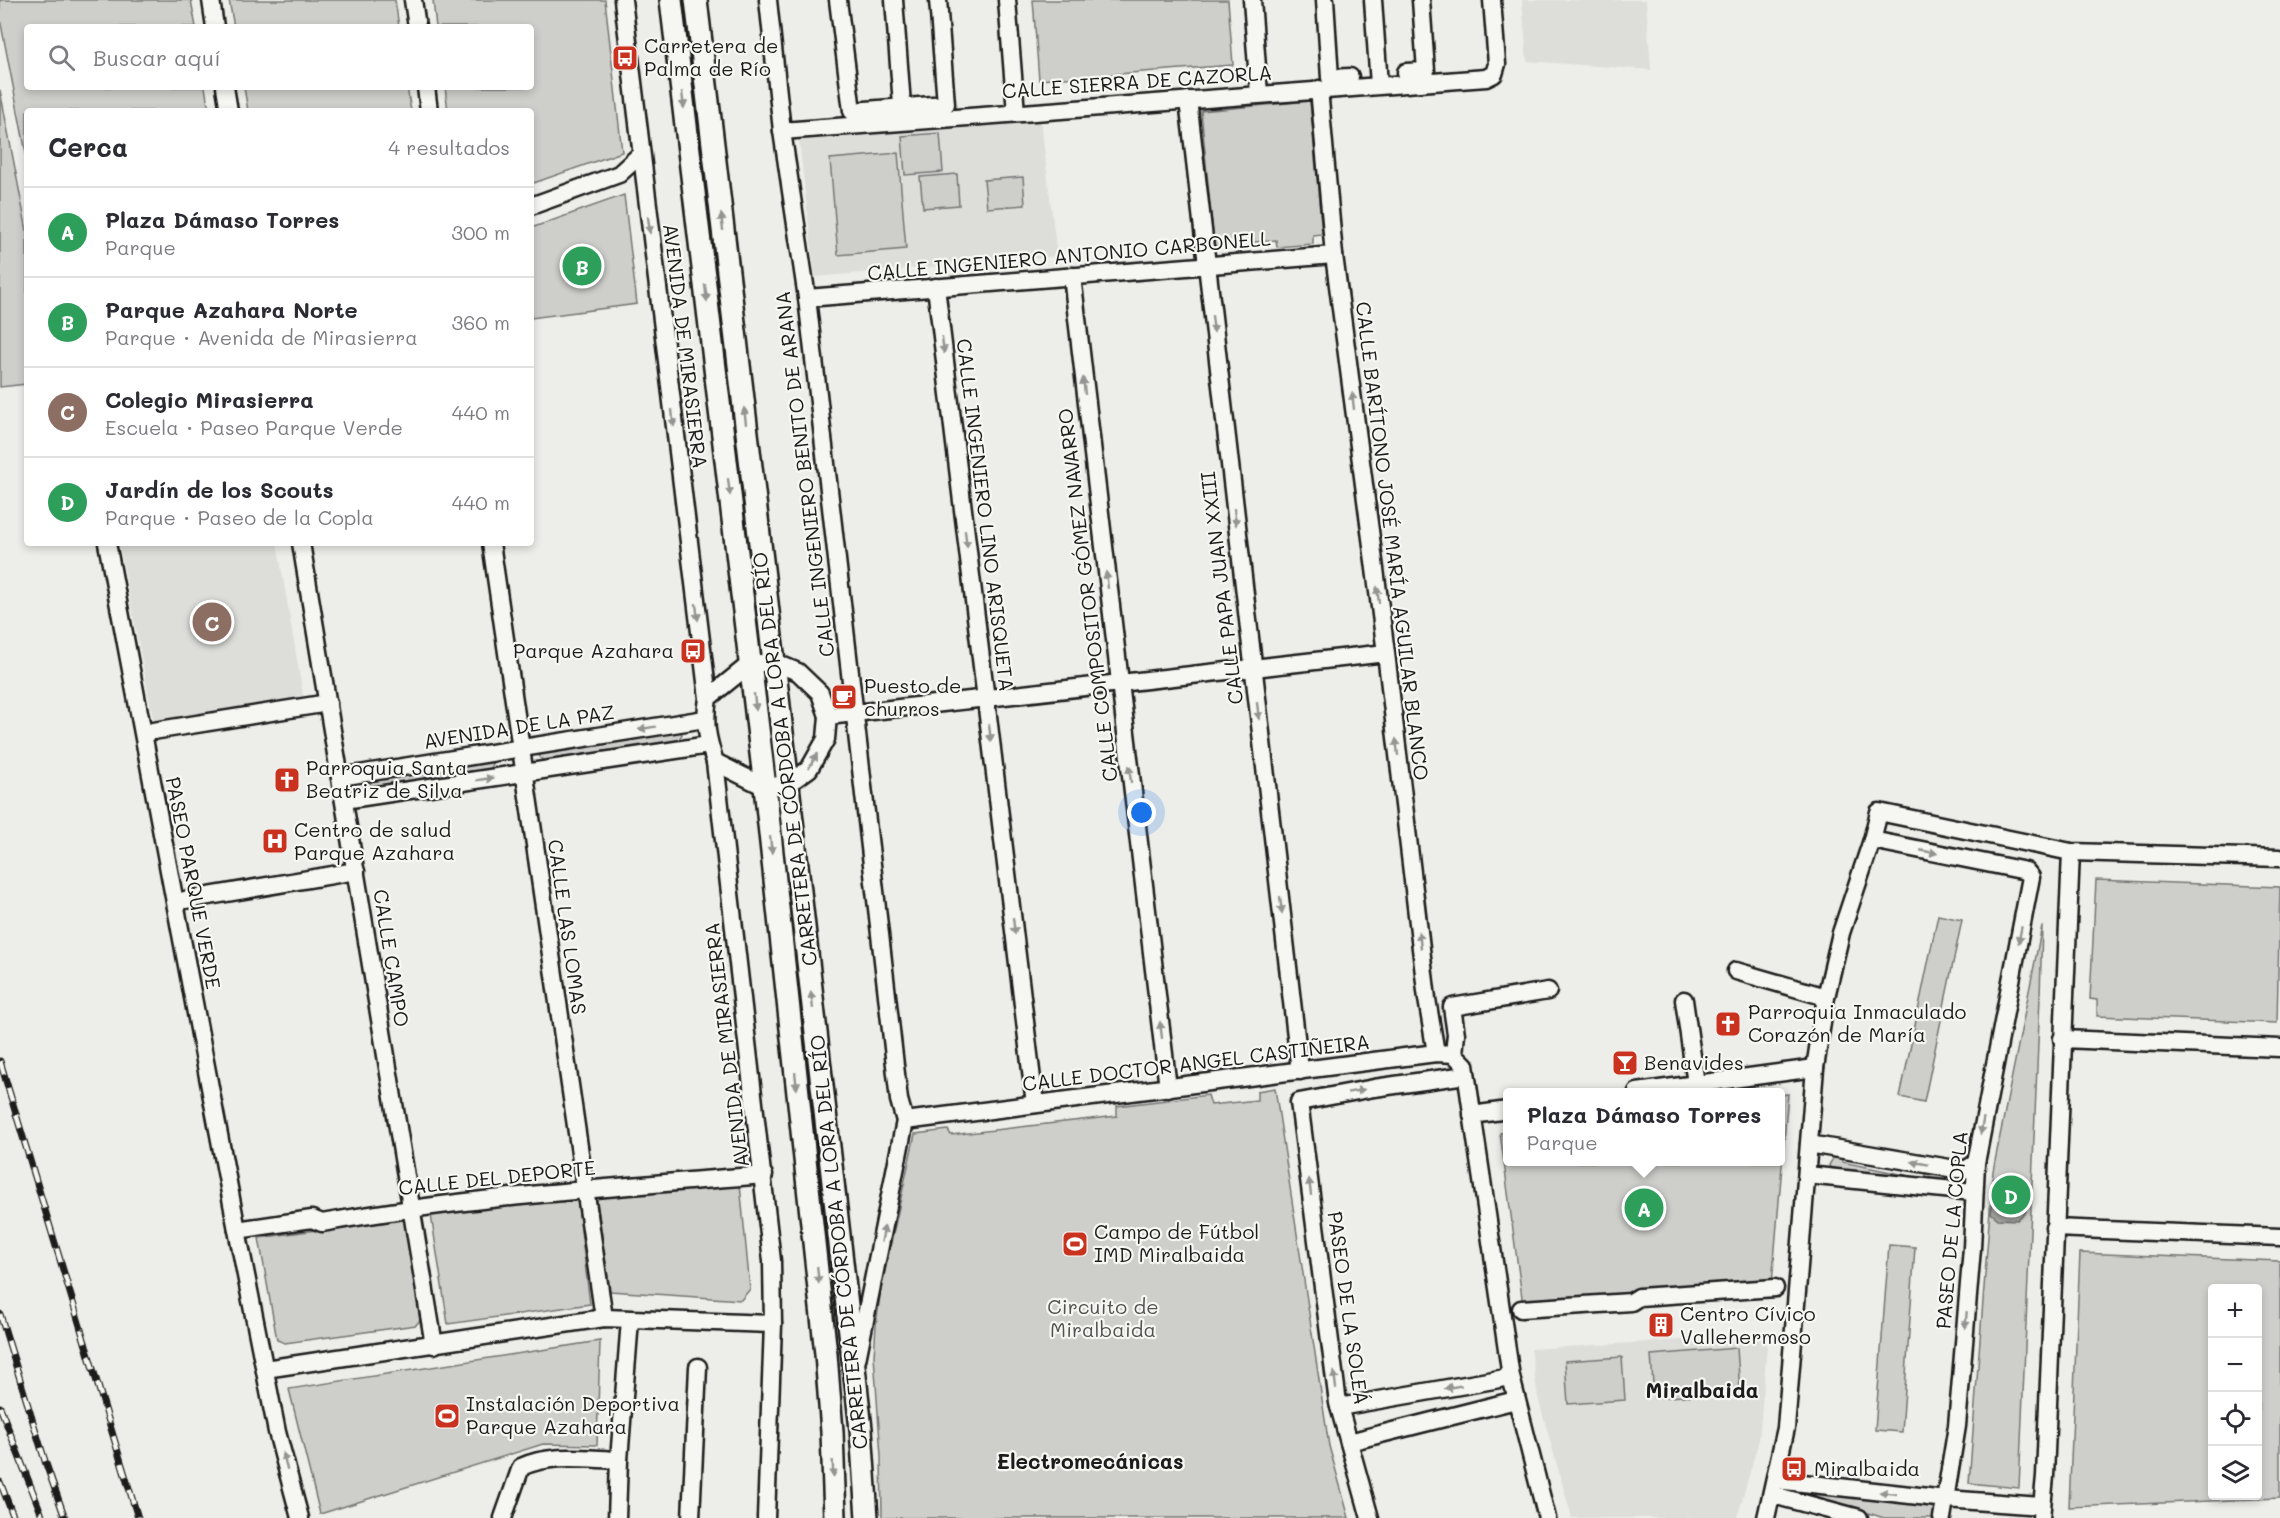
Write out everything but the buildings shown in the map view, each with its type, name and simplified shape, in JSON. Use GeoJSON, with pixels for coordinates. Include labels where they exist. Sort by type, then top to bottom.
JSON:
{"type":"FeatureCollection","features":[{"type":"Feature","properties":{"kind":"main road","name":"CARRETERA DE CÓRDOBA A LORA DEL RÍO"},"geometry":{"type":"LineString","coordinates":[[671,0],[765,787],[826,1354],[835,1518]]}},
{"type":"Feature","properties":{"kind":"main road","name":"CARRETERA DE CÓRDOBA A LORA DEL RÍO"},"geometry":{"type":"LineString","coordinates":[[696,0],[861,1429],[867,1518]]}},
{"type":"Feature","properties":{"kind":"street"},"geometry":{"type":"LineString","coordinates":[[211,0],[215,24]]}},
{"type":"Feature","properties":{"kind":"street"},"geometry":{"type":"LineString","coordinates":[[413,0],[417,24]]}},
{"type":"Feature","properties":{"kind":"street","name":"AVENIDA DE MIRASIERRA"},"geometry":{"type":"LineString","coordinates":[[623,0],[708,698],[705,719],[709,745],[715,762],[764,1175],[772,1261],[773,1323],[766,1518]]}},
{"type":"Feature","properties":{"kind":"street","name":"CALLE INGENIERO BENITO DE ARANA"},"geometry":{"type":"LineString","coordinates":[[768,0],[782,131],[807,298],[899,1100],[905,1121]]}},
{"type":"Feature","properties":{"kind":"street"},"geometry":{"type":"LineString","coordinates":[[838,0],[852,111],[903,114],[946,104],[938,0]]}},
{"type":"Feature","properties":{"kind":"street"},"geometry":{"type":"LineString","coordinates":[[894,0],[903,114]]}},
{"type":"Feature","properties":{"kind":"street"},"geometry":{"type":"LineString","coordinates":[[1007,0],[1016,113]]}},
{"type":"Feature","properties":{"kind":"street"},"geometry":{"type":"LineString","coordinates":[[1252,0],[1260,94]]}},
{"type":"Feature","properties":{"kind":"street"},"geometry":{"type":"LineString","coordinates":[[1325,0],[1330,78],[1379,80],[1426,71],[1421,0]]}},
{"type":"Feature","properties":{"kind":"street"},"geometry":{"type":"LineString","coordinates":[[1373,0],[1379,80]]}},
{"type":"Feature","properties":{"kind":"street","name":"CALLE SIERRA DE CAZORLA"},"geometry":{"type":"LineString","coordinates":[[782,131],[903,114],[1016,113],[1319,89],[1379,80],[1486,78],[1494,74],[1497,64],[1492,0]]}},
{"type":"Feature","properties":{"kind":"street","name":"CALLE BARÍTONO JOSÉ MARÍA AGUILAR BLANCO"},"geometry":{"type":"LineString","coordinates":[[1319,89],[1334,255],[1386,653],[1427,999],[1436,1053]]}},
{"type":"Feature","properties":{"kind":"street"},"geometry":{"type":"LineString","coordinates":[[226,90],[228,108]]}},
{"type":"Feature","properties":{"kind":"street"},"geometry":{"type":"LineString","coordinates":[[426,90],[429,108]]}},
{"type":"Feature","properties":{"kind":"street","name":"CALLE PAPA JUAN XXIII"},"geometry":{"type":"LineString","coordinates":[[1188,100],[1300,1071]]}},
{"type":"Feature","properties":{"kind":"street"},"geometry":{"type":"LineString","coordinates":[[534,205],[619,174],[641,154]]}},
{"type":"Feature","properties":{"kind":"street"},"geometry":{"type":"LineString","coordinates":[[619,174],[635,180],[645,189]]}},
{"type":"Feature","properties":{"kind":"street","name":"CALLE INGENIERO ANTONIO CARBONELL"},"geometry":{"type":"LineString","coordinates":[[807,298],[1334,255]]}},
{"type":"Feature","properties":{"kind":"street","name":"CALLE COMPOSITOR GÓMEZ NAVARRO"},"geometry":{"type":"LineString","coordinates":[[1072,276],[1168,1088]]}},
{"type":"Feature","properties":{"kind":"street","name":"CALLE INGENIERO LINO ARISQUETA"},"geometry":{"type":"LineString","coordinates":[[936,287],[1035,1104]]}},
{"type":"Feature","properties":{"kind":"street","name":"PASEO PARQUE VERDE"},"geometry":{"type":"LineString","coordinates":[[108,546],[237,1230],[277,1432],[300,1518]]}},
{"type":"Feature","properties":{"kind":"street","name":"CALLE CAMPO"},"geometry":{"type":"LineString","coordinates":[[302,546],[434,1345]]}},
{"type":"Feature","properties":{"kind":"street","name":"CALLE LAS LOMAS"},"geometry":{"type":"LineString","coordinates":[[491,546],[604,1318]]}},
{"type":"Feature","properties":{"kind":"street"},"geometry":{"type":"LineString","coordinates":[[828,716],[1386,653]]}},
{"type":"Feature","properties":{"kind":"street"},"geometry":{"type":"LineString","coordinates":[[708,698],[750,664],[774,662],[798,672],[820,693],[828,716],[826,739],[809,770],[788,784],[765,787],[715,762]]}},
{"type":"Feature","properties":{"kind":"street"},"geometry":{"type":"LineString","coordinates":[[153,731],[328,703]]}},
{"type":"Feature","properties":{"kind":"street","name":"AVENIDA DE LA PAZ"},"geometry":{"type":"LineString","coordinates":[[340,777],[705,719]]}},
{"type":"Feature","properties":{"kind":"street"},"geometry":{"type":"LineString","coordinates":[[344,800],[709,745]]}},
{"type":"Feature","properties":{"kind":"street"},"geometry":{"type":"LineString","coordinates":[[1766,1518],[1786,1428],[1815,1068],[1826,997],[1841,933],[1879,812],[2071,852],[2280,858]]}},
{"type":"Feature","properties":{"kind":"street","name":"PASEO DE LA COPLA"},"geometry":{"type":"LineString","coordinates":[[1872,840],[2026,871],[2031,878],[1976,1163],[1972,1248],[1957,1426],[1942,1518]]}},
{"type":"Feature","properties":{"kind":"street"},"geometry":{"type":"LineString","coordinates":[[1774,1487],[1946,1499],[2041,1512],[2071,852]]}},
{"type":"Feature","properties":{"kind":"street"},"geometry":{"type":"LineString","coordinates":[[184,900],[356,871]]}},
{"type":"Feature","properties":{"kind":"street"},"geometry":{"type":"LineString","coordinates":[[1736,971],[1826,997]]}},
{"type":"Feature","properties":{"kind":"street"},"geometry":{"type":"LineString","coordinates":[[1547,1518],[1510,1377],[1465,1065],[1454,1054],[1456,1034],[1452,1006],[1548,991]]}},
{"type":"Feature","properties":{"kind":"street"},"geometry":{"type":"LineString","coordinates":[[1684,1000],[1696,1084]]}},
{"type":"Feature","properties":{"kind":"street"},"geometry":{"type":"LineString","coordinates":[[2062,1039],[2280,1048]]}},
{"type":"Feature","properties":{"kind":"street","name":"CALLE DOCTOR ANGEL CASTIÑEIRA"},"geometry":{"type":"LineString","coordinates":[[905,1121],[1436,1053],[1454,1054]]}},
{"type":"Feature","properties":{"kind":"street"},"geometry":{"type":"LineString","coordinates":[[1666,1088],[1815,1068]]}},
{"type":"Feature","properties":{"kind":"street","name":"PASEO DE LA SOLEÁ"},"geometry":{"type":"LineString","coordinates":[[1370,1518],[1339,1407],[1299,1102],[1374,1088],[1466,1075]]}},
{"type":"Feature","properties":{"kind":"street"},"geometry":{"type":"LineString","coordinates":[[1472,1115],[1503,1111]]}},
{"type":"Feature","properties":{"kind":"street"},"geometry":{"type":"LineString","coordinates":[[854,1374],[905,1121]]}},
{"type":"Feature","properties":{"kind":"street"},"geometry":{"type":"LineString","coordinates":[[1809,1144],[1954,1169],[1967,1169],[1976,1163]]}},
{"type":"Feature","properties":{"kind":"street"},"geometry":{"type":"LineString","coordinates":[[1952,1190],[1960,1187],[1963,1181],[1961,1174],[1954,1169]]}},
{"type":"Feature","properties":{"kind":"street","name":"CALLE DEL DEPORTE"},"geometry":{"type":"LineString","coordinates":[[237,1230],[312,1219],[322,1223],[411,1207],[585,1189],[764,1175]]}},
{"type":"Feature","properties":{"kind":"street"},"geometry":{"type":"LineString","coordinates":[[1807,1176],[1973,1192]]}},
{"type":"Feature","properties":{"kind":"street"},"geometry":{"type":"LineString","coordinates":[[2054,1228],[2280,1237]]}},
{"type":"Feature","properties":{"kind":"street"},"geometry":{"type":"LineString","coordinates":[[1521,1309],[1631,1302],[1639,1297],[1775,1288]]}},
{"type":"Feature","properties":{"kind":"street"},"geometry":{"type":"LineString","coordinates":[[265,1369],[604,1318],[773,1323]]}},
{"type":"Feature","properties":{"kind":"street"},"geometry":{"type":"LineString","coordinates":[[617,1518],[619,1460],[630,1320]]}},
{"type":"Feature","properties":{"kind":"street"},"geometry":{"type":"LineString","coordinates":[[691,1518],[698,1367]]}},
{"type":"Feature","properties":{"kind":"street"},"geometry":{"type":"LineString","coordinates":[[1339,1407],[1510,1377]]}},
{"type":"Feature","properties":{"kind":"street"},"geometry":{"type":"LineString","coordinates":[[1348,1442],[1516,1400]]}},
{"type":"Feature","properties":{"kind":"street"},"geometry":{"type":"LineString","coordinates":[[503,1518],[521,1467],[537,1460],[547,1459],[619,1460]]}},
{"type":"Feature","properties":{"kind":"street"},"geometry":{"type":"LineString","coordinates":[[1774,1487],[1859,1518]]}},
{"type":"Feature","properties":{"kind":"shaded area"},"geometry":{"type":"Polygon","coordinates":[[[1522,0],[1646,0],[1651,70],[1527,61],[1522,0]]]}},
{"type":"Feature","properties":{"kind":"shaded area"},"geometry":{"type":"Polygon","coordinates":[[[1041,122],[1057,256],[815,277],[799,140],[1041,122]]]}},
{"type":"Feature","properties":{"kind":"shaded area"},"geometry":{"type":"Polygon","coordinates":[[[120,546],[278,546],[304,701],[154,723],[120,546]]]}},
{"type":"Feature","properties":{"kind":"shaded area"},"geometry":{"type":"Polygon","coordinates":[[[2001,1196],[2021,1198],[2026,1204],[2026,1212],[2017,1220],[1998,1219],[1991,1213],[1993,1202],[2001,1196]]]}},
{"type":"Feature","properties":{"kind":"shaded area"},"geometry":{"type":"Polygon","coordinates":[[[1768,1335],[1759,1440],[1737,1518],[1572,1518],[1538,1398],[1531,1349],[1768,1335]]]}},
{"type":"Feature","properties":{"kind":"green space"},"geometry":{"type":"Polygon","coordinates":[[[0,0],[191,0],[195,24],[24,24],[24,90],[206,90],[208,108],[24,108],[24,143],[0,19],[0,0]]]}},
{"type":"Feature","properties":{"kind":"green space"},"geometry":{"type":"Polygon","coordinates":[[[229,0],[395,0],[399,24],[233,24],[229,0]]]}},
{"type":"Feature","properties":{"kind":"green space"},"geometry":{"type":"Polygon","coordinates":[[[433,0],[605,0],[622,152],[534,183],[534,108],[448,108],[445,90],[534,90],[534,24],[436,24],[433,0]]]}},
{"type":"Feature","properties":{"kind":"green space"},"geometry":{"type":"Polygon","coordinates":[[[1033,0],[1228,0],[1233,65],[1039,80],[1033,0]]]}},
{"type":"Feature","properties":{"kind":"green space"},"geometry":{"type":"Polygon","coordinates":[[[0,90],[24,215],[24,384],[0,387],[0,90]]]}},
{"type":"Feature","properties":{"kind":"green space"},"geometry":{"type":"Polygon","coordinates":[[[244,90],[408,90],[410,108],[248,108],[244,90]]]}},
{"type":"Feature","properties":{"kind":"green space"},"geometry":{"type":"Polygon","coordinates":[[[1310,101],[1322,234],[1313,235],[1313,244],[1277,247],[1276,240],[1214,246],[1201,111],[1310,101]]]}},
{"type":"Feature","properties":{"kind":"green space"},"geometry":{"type":"Polygon","coordinates":[[[940,133],[943,172],[905,175],[902,136],[940,133]]]}},
{"type":"Feature","properties":{"kind":"green space"},"geometry":{"type":"Polygon","coordinates":[[[898,153],[906,249],[838,255],[830,159],[898,153]]]}},
{"type":"Feature","properties":{"kind":"green space"},"geometry":{"type":"Polygon","coordinates":[[[957,174],[959,205],[923,208],[920,177],[957,174]]]}},
{"type":"Feature","properties":{"kind":"green space"},"geometry":{"type":"Polygon","coordinates":[[[1023,177],[1025,205],[987,208],[984,180],[1023,177]]]}},
{"type":"Feature","properties":{"kind":"green space"},"geometry":{"type":"Polygon","coordinates":[[[624,195],[637,304],[534,318],[534,227],[624,195]]]}},
{"type":"Feature","properties":{"kind":"green space"},"geometry":{"type":"Polygon","coordinates":[[[677,728],[682,734],[678,742],[547,763],[539,757],[545,749],[677,728]]]}},
{"type":"Feature","properties":{"kind":"green space"},"geometry":{"type":"Polygon","coordinates":[[[487,758],[493,764],[489,772],[371,788],[370,780],[487,758]]]}},
{"type":"Feature","properties":{"kind":"green space"},"geometry":{"type":"Polygon","coordinates":[[[2096,880],[2280,887],[2277,1023],[2097,1016],[2097,1000],[2090,999],[2096,880]]]}},
{"type":"Feature","properties":{"kind":"green space"},"geometry":{"type":"Polygon","coordinates":[[[1938,915],[1962,920],[1924,1102],[1900,1097],[1938,915]]]}},
{"type":"Feature","properties":{"kind":"green space"},"geometry":{"type":"Polygon","coordinates":[[[2042,926],[2019,1488],[1969,1483],[1993,1171],[2042,926]]]}},
{"type":"Feature","properties":{"kind":"green space","name":"Circuito de Miralbaida"},"geometry":{"type":"Polygon","coordinates":[[[1275,1088],[1329,1446],[1349,1518],[882,1518],[881,1456],[874,1356],[876,1325],[881,1289],[915,1134],[948,1130],[951,1135],[1117,1116],[1117,1106],[1208,1095],[1211,1105],[1257,1100],[1257,1091],[1275,1088]]]}},
{"type":"Feature","properties":{"kind":"green space"},"geometry":{"type":"Polygon","coordinates":[[[1785,1094],[1788,1094],[1785,1130],[1785,1094]]]}},
{"type":"Feature","properties":{"kind":"green space"},"geometry":{"type":"Polygon","coordinates":[[[1500,1133],[1503,1133],[1503,1155],[1500,1133]]]}},
{"type":"Feature","properties":{"kind":"green space"},"geometry":{"type":"Polygon","coordinates":[[[1835,1155],[1842,1155],[1842,1162],[1925,1179],[1927,1170],[1950,1174],[1952,1181],[1947,1184],[1831,1169],[1829,1165],[1835,1155]]]}},
{"type":"Feature","properties":{"kind":"green space"},"geometry":{"type":"Polygon","coordinates":[[[1504,1166],[1782,1166],[1772,1284],[1631,1298],[1523,1305],[1504,1166]]]}},
{"type":"Feature","properties":{"kind":"green space"},"geometry":{"type":"Polygon","coordinates":[[[740,1184],[750,1289],[741,1300],[610,1291],[596,1194],[740,1184]]]}},
{"type":"Feature","properties":{"kind":"green space"},"geometry":{"type":"Polygon","coordinates":[[[577,1198],[590,1304],[448,1324],[431,1215],[577,1198]]]}},
{"type":"Feature","properties":{"kind":"green space"},"geometry":{"type":"Polygon","coordinates":[[[403,1218],[407,1224],[421,1319],[416,1325],[285,1343],[277,1340],[259,1238],[403,1218]]]}},
{"type":"Feature","properties":{"kind":"green space"},"geometry":{"type":"Polygon","coordinates":[[[1889,1245],[1915,1247],[1902,1432],[1875,1430],[1889,1245]]]}},
{"type":"Feature","properties":{"kind":"green space"},"geometry":{"type":"Polygon","coordinates":[[[2080,1253],[2280,1261],[2280,1498],[2262,1499],[2262,1284],[2208,1284],[2208,1500],[2233,1500],[2069,1507],[2080,1253]]]}},
{"type":"Feature","properties":{"kind":"green space","name":"Instalación Deportiva Parque Azahara"},"geometry":{"type":"Polygon","coordinates":[[[600,1341],[597,1445],[543,1444],[320,1514],[289,1389],[600,1341]]]}},
{"type":"Feature","properties":{"kind":"green space"},"geometry":{"type":"Polygon","coordinates":[[[1737,1348],[1740,1392],[1654,1398],[1651,1355],[1737,1348]]]}},
{"type":"Feature","properties":{"kind":"green space"},"geometry":{"type":"Polygon","coordinates":[[[1622,1357],[1625,1400],[1568,1404],[1565,1361],[1622,1357]]]}},
{"type":"Feature","properties":{"kind":"green space"},"geometry":{"type":"Polygon","coordinates":[[[1796,1490],[1933,1503],[1934,1518],[1884,1518],[1796,1490]]]}},
{"type":"Feature","properties":{"kind":"railway"},"geometry":{"type":"LineString","coordinates":[[0,1061],[138,1518]]}},
{"type":"Feature","properties":{"kind":"railway"},"geometry":{"type":"LineString","coordinates":[[0,1314],[65,1518]]}},
{"type":"Feature","properties":{"kind":"railway"},"geometry":{"type":"LineString","coordinates":[[0,1407],[43,1518]]}},
{"type":"Feature","properties":{"kind":"railway"},"geometry":{"type":"LineString","coordinates":[[0,1482],[14,1518]]}},
{"type":"Feature","properties":{"kind":"place","name":"Carretera de Palma de Río"},"geometry":{"type":"Point","coordinates":[625,58]}},
{"type":"Feature","properties":{"kind":"place","name":"Parque Azahara Norte"},"geometry":{"type":"Point","coordinates":[582,266]}},
{"type":"Feature","properties":{"kind":"place","name":"Colegio Mirasierra"},"geometry":{"type":"Point","coordinates":[212,622]}},
{"type":"Feature","properties":{"kind":"place","name":"Parque Azahara"},"geometry":{"type":"Point","coordinates":[693,651]}},
{"type":"Feature","properties":{"kind":"place","name":"Puesto de churros"},"geometry":{"type":"Point","coordinates":[844,697]}},
{"type":"Feature","properties":{"kind":"place","name":"Parroquia Santa Beatriz de Silva"},"geometry":{"type":"Point","coordinates":[287,780]}},
{"type":"Feature","properties":{"kind":"place","name":"Centro de salud Parque Azahara"},"geometry":{"type":"Point","coordinates":[275,841]}},
{"type":"Feature","properties":{"kind":"place","name":"Parroquia Inmaculado Corazón de María"},"geometry":{"type":"Point","coordinates":[1728,1024]}},
{"type":"Feature","properties":{"kind":"place","name":"Benavides"},"geometry":{"type":"Point","coordinates":[1625,1063]}},
{"type":"Feature","properties":{"kind":"place","name":"Jardín de los Scouts"},"geometry":{"type":"Point","coordinates":[2011,1195]}},
{"type":"Feature","properties":{"kind":"place","name":"Plaza Dámaso Torres"},"geometry":{"type":"Point","coordinates":[1644,1208]}},
{"type":"Feature","properties":{"kind":"place","name":"Campo de Fútbol IMD Miralbaida"},"geometry":{"type":"Point","coordinates":[1075,1244]}},
{"type":"Feature","properties":{"kind":"place","name":"Centro Cívico Vallehermoso"},"geometry":{"type":"Point","coordinates":[1661,1325]}},
{"type":"Feature","properties":{"kind":"place","name":"Instalación Deportiva Parque Azahara"},"geometry":{"type":"Point","coordinates":[447,1416]}},
{"type":"Feature","properties":{"kind":"place","name":"Miralbaida"},"geometry":{"type":"Point","coordinates":[1794,1469]}},
{"type":"Feature","properties":{"kind":"district","name":"Miralbaida"},"geometry":{"type":"Point","coordinates":[1702,1391]}},
{"type":"Feature","properties":{"kind":"district","name":"Electromecánicas"},"geometry":{"type":"Point","coordinates":[1090,1462]}}]}
